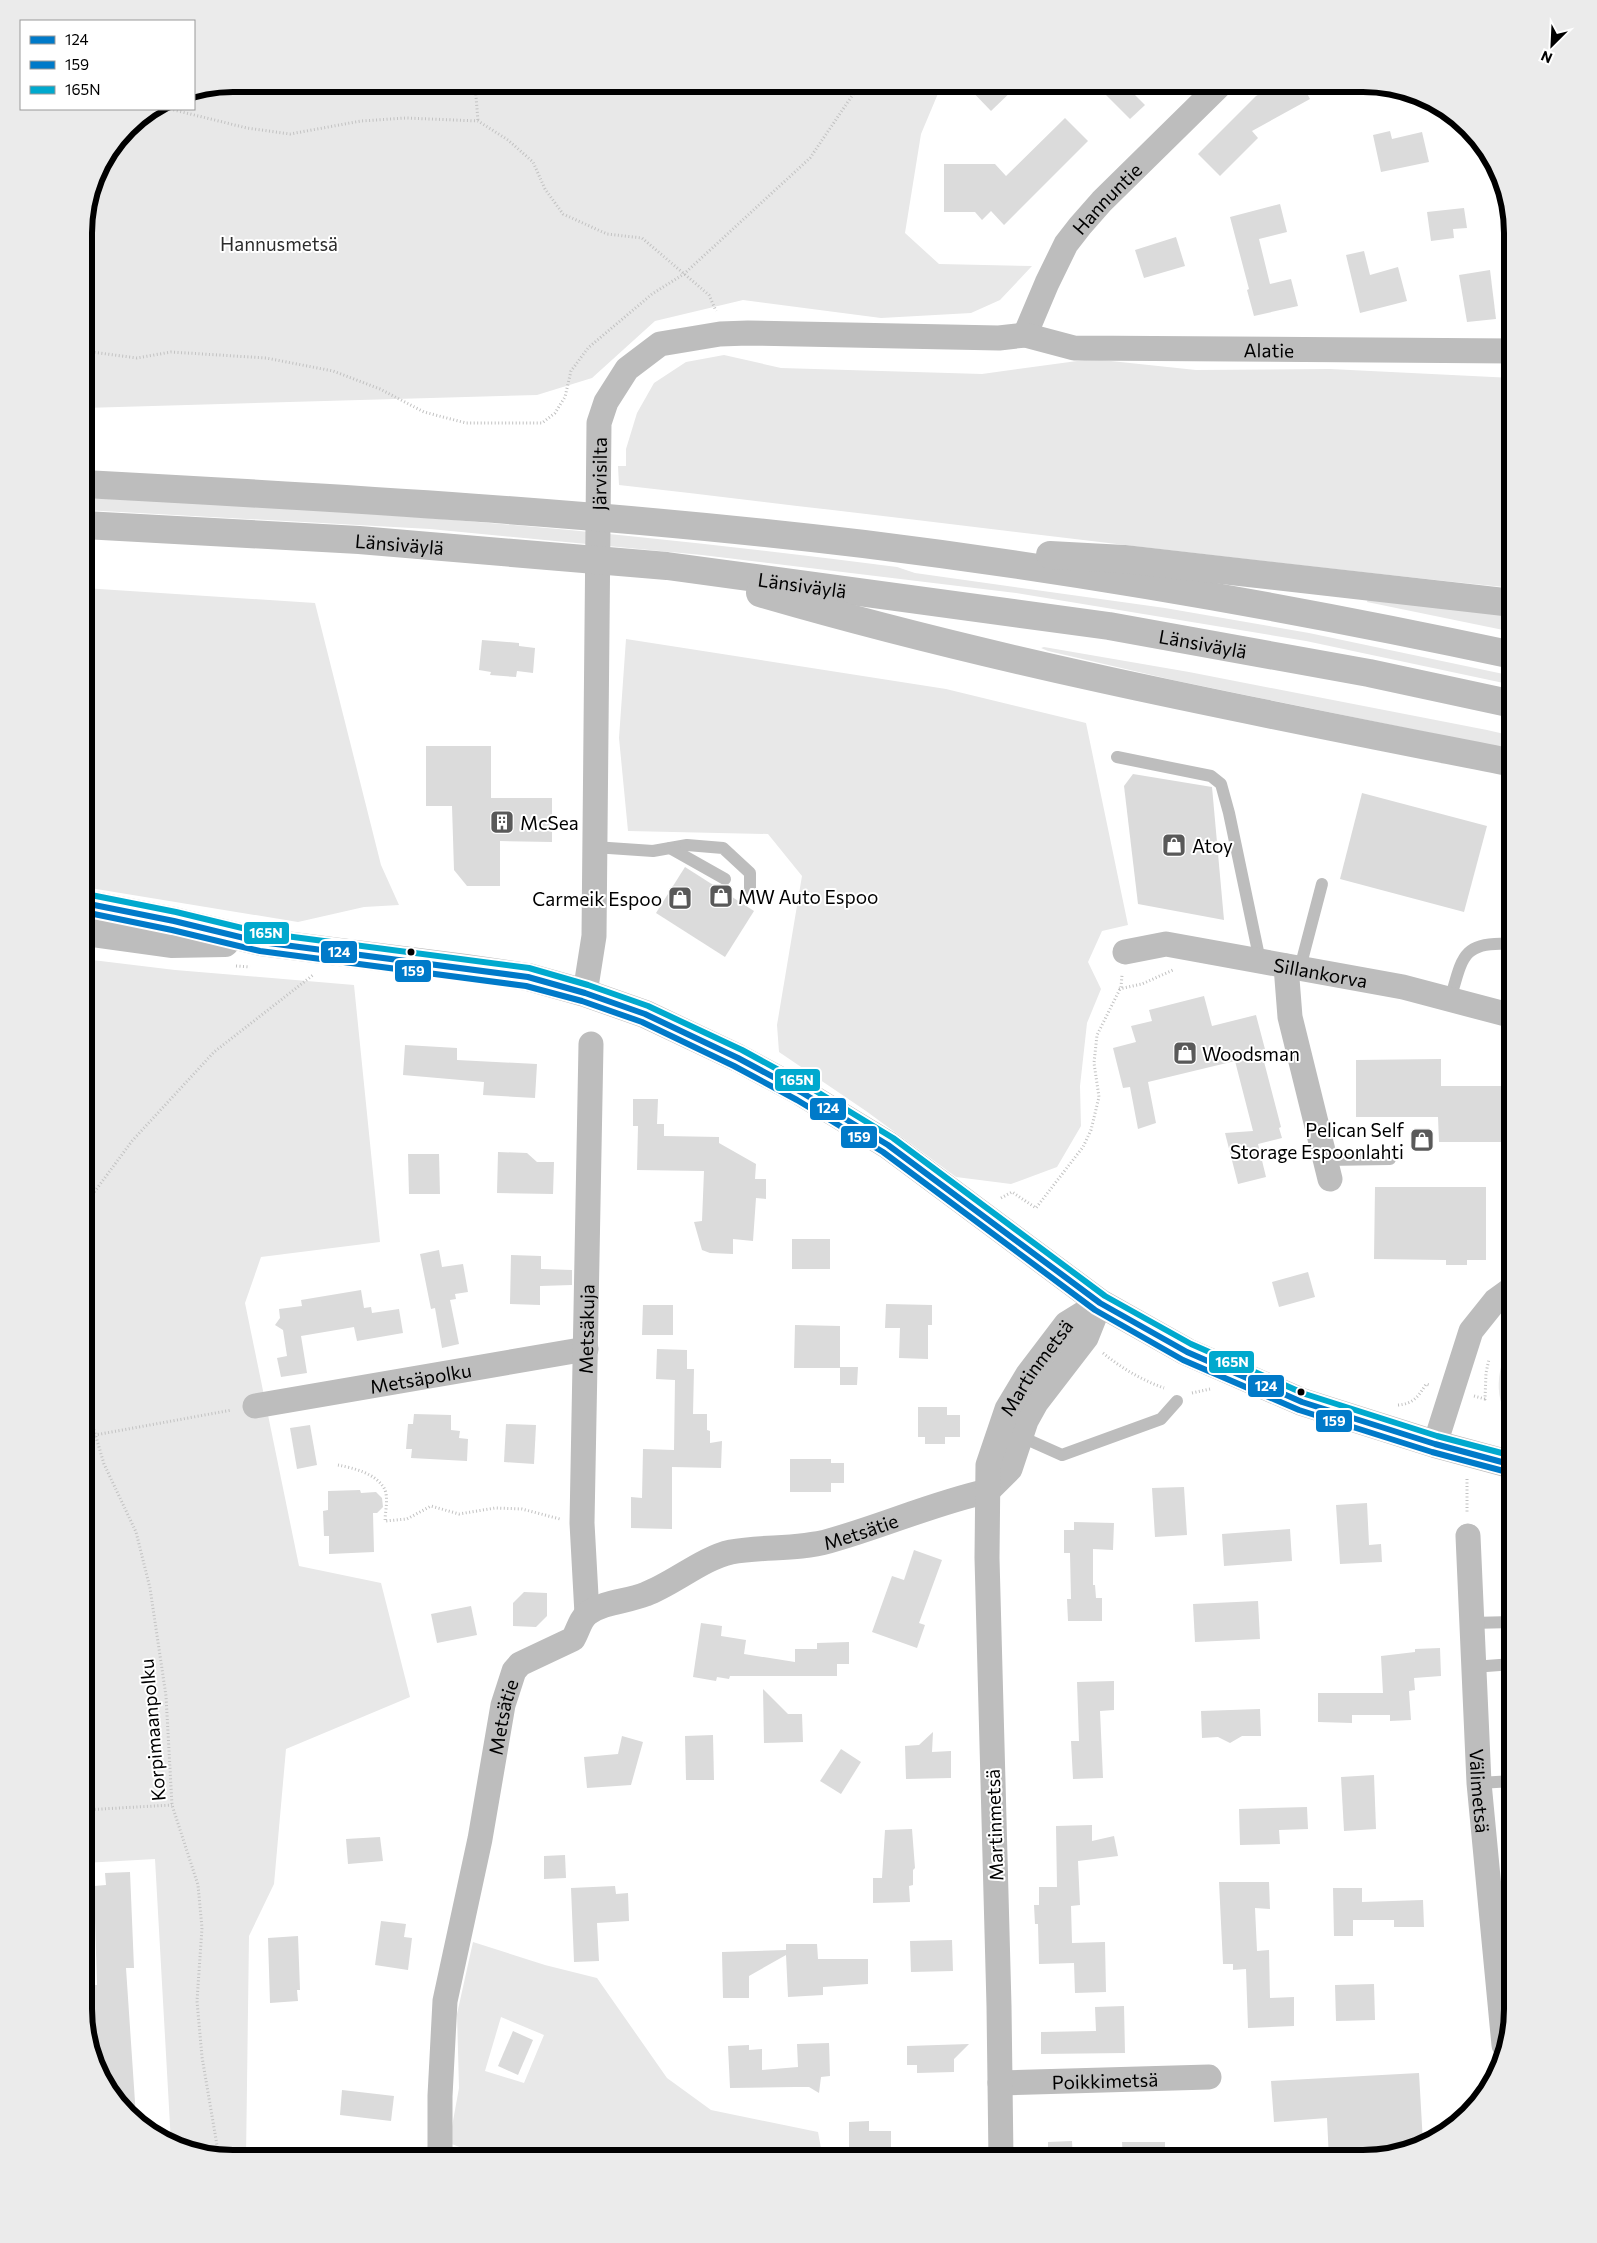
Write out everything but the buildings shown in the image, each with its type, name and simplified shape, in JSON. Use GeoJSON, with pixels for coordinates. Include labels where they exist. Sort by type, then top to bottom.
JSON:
{"type":"FeatureCollection","features":[{"type":"Feature","properties":{"kind":"main road"},"geometry":{"type":"LineString","coordinates":[[93,484],[370,499],[687,525],[865,545],[1246,601],[1504,654]]}},
{"type":"Feature","properties":{"kind":"main road","name":"Länsiväylä"},"geometry":{"type":"LineString","coordinates":[[93,525],[359,540],[667,566],[1109,626],[1369,673],[1504,702]]}},
{"type":"Feature","properties":{"kind":"main road"},"geometry":{"type":"LineString","coordinates":[[865,545],[1124,559],[1504,602]]}},
{"type":"Feature","properties":{"kind":"main road"},"geometry":{"type":"LineString","coordinates":[[667,566],[864,624],[1173,694],[1504,761]]}},
{"type":"Feature","properties":{"kind":"main road"},"geometry":{"type":"LineString","coordinates":[[1430,746],[1504,773]]}},
{"type":"Feature","properties":{"kind":"main road"},"geometry":{"type":"LineString","coordinates":[[93,905],[174,921],[257,955]]}},
{"type":"Feature","properties":{"kind":"main road"},"geometry":{"type":"LineString","coordinates":[[93,933],[257,955],[465,968],[528,978],[585,993],[645,1014],[738,1058],[801,1092],[888,1145],[1100,1303],[1187,1352],[1256,1384],[1302,1402],[1435,1444],[1504,1463]]}},
{"type":"Feature","properties":{"kind":"street","name":"Hannuntie"},"geometry":{"type":"LineString","coordinates":[[1025,335],[1047,282],[1066,244],[1102,200],[1212,93]]}},
{"type":"Feature","properties":{"kind":"street","name":"Järvisilta"},"geometry":{"type":"LineString","coordinates":[[585,993],[594,936],[598,423],[606,402],[627,369],[660,344],[720,334],[999,338],[1025,335]]}},
{"type":"Feature","properties":{"kind":"street","name":"Alatie"},"geometry":{"type":"LineString","coordinates":[[1025,335],[1074,348],[1504,351]]}},
{"type":"Feature","properties":{"kind":"street","name":"Sillankorva"},"geometry":{"type":"LineString","coordinates":[[1125,952],[1166,944],[1403,987],[1504,1014]]}},
{"type":"Feature","properties":{"kind":"street"},"geometry":{"type":"LineString","coordinates":[[1293,967],[1290,1017],[1328,1170]]}},
{"type":"Feature","properties":{"kind":"street","name":"Metsäkuja"},"geometry":{"type":"LineString","coordinates":[[587,1614],[582,1523],[591,1044]]}},
{"type":"Feature","properties":{"kind":"street"},"geometry":{"type":"LineString","coordinates":[[1435,1444],[1471,1331],[1495,1301],[1504,1294]]}},
{"type":"Feature","properties":{"kind":"street","name":"Martinmetsä"},"geometry":{"type":"LineString","coordinates":[[1001,2150],[987,1558],[988,1465],[1010,1432],[1026,1421],[1036,1403],[1086,1338],[1100,1303]]}},
{"type":"Feature","properties":{"kind":"street","name":"Martinmetsä"},"geometry":{"type":"LineString","coordinates":[[1010,1432],[1008,1409],[1028,1374],[1066,1324],[1100,1303]]}},
{"type":"Feature","properties":{"kind":"street","name":"Metsäpolku"},"geometry":{"type":"LineString","coordinates":[[255,1406],[586,1349]]}},
{"type":"Feature","properties":{"kind":"street","name":"Metsätie"},"geometry":{"type":"LineString","coordinates":[[440,2150],[440,2096],[445,2001],[480,1839],[503,1704],[514,1671],[520,1664],[573,1639],[581,1620],[587,1614],[611,1602],[645,1594],[728,1553],[802,1546],[828,1541],[961,1497],[988,1490]]}},
{"type":"Feature","properties":{"kind":"street","name":"Välimetsä"},"geometry":{"type":"LineString","coordinates":[[1468,1536],[1479,1783],[1503,2031]]}},
{"type":"Feature","properties":{"kind":"street","name":"Poikkimetsä"},"geometry":{"type":"LineString","coordinates":[[1000,2083],[1209,2077]]}},
{"type":"Feature","properties":{"kind":"lane"},"geometry":{"type":"LineString","coordinates":[[1117,758],[1211,776],[1221,784],[1230,813],[1260,961]]}},
{"type":"Feature","properties":{"kind":"lane"},"geometry":{"type":"LineString","coordinates":[[594,847],[653,851],[687,845],[722,848],[750,873],[750,893]]}},
{"type":"Feature","properties":{"kind":"lane"},"geometry":{"type":"LineString","coordinates":[[670,848],[726,879]]}},
{"type":"Feature","properties":{"kind":"lane"},"geometry":{"type":"LineString","coordinates":[[1293,967],[1322,884]]}},
{"type":"Feature","properties":{"kind":"lane"},"geometry":{"type":"LineString","coordinates":[[1450,1000],[1466,954],[1476,946],[1488,942],[1504,944]]}},
{"type":"Feature","properties":{"kind":"lane"},"geometry":{"type":"LineString","coordinates":[[1328,1170],[1390,1159]]}},
{"type":"Feature","properties":{"kind":"lane"},"geometry":{"type":"LineString","coordinates":[[1010,1432],[1062,1455],[1161,1419],[1176,1401]]}},
{"type":"Feature","properties":{"kind":"lane"},"geometry":{"type":"LineString","coordinates":[[1471,1623],[1504,1622]]}},
{"type":"Feature","properties":{"kind":"lane"},"geometry":{"type":"LineString","coordinates":[[1473,1667],[1504,1665]]}},
{"type":"Feature","properties":{"kind":"lane"},"geometry":{"type":"LineString","coordinates":[[1479,1783],[1504,1782]]}},
{"type":"Feature","properties":{"kind":"path"},"geometry":{"type":"LineString","coordinates":[[476,93],[478,121]]}},
{"type":"Feature","properties":{"kind":"path"},"geometry":{"type":"LineString","coordinates":[[93,352],[137,358],[171,352],[266,358],[333,371],[380,389],[424,412],[466,423],[542,423],[556,413],[564,397],[572,371],[588,348],[652,294],[684,274],[810,158],[854,93]]}},
{"type":"Feature","properties":{"kind":"path"},"geometry":{"type":"LineString","coordinates":[[174,110],[247,128],[290,134],[361,121],[406,118],[478,121],[508,140],[533,162],[545,189],[563,214],[607,234],[642,238],[709,295],[718,314],[720,334]]}},
{"type":"Feature","properties":{"kind":"path"},"geometry":{"type":"LineString","coordinates":[[1036,1208],[1083,1147],[1091,1130],[1099,1097],[1094,1063],[1097,1035],[1121,986],[1125,952]]}},
{"type":"Feature","properties":{"kind":"path"},"geometry":{"type":"LineString","coordinates":[[234,966],[257,955]]}},
{"type":"Feature","properties":{"kind":"path"},"geometry":{"type":"LineString","coordinates":[[92,1194],[132,1140],[214,1052],[315,973],[308,972]]}},
{"type":"Feature","properties":{"kind":"path"},"geometry":{"type":"LineString","coordinates":[[1086,1338],[1117,1364],[1151,1384],[1166,1389]]}},
{"type":"Feature","properties":{"kind":"path"},"geometry":{"type":"LineString","coordinates":[[1190,1393],[1215,1389]]}},
{"type":"Feature","properties":{"kind":"path"},"geometry":{"type":"LineString","coordinates":[[92,1436],[255,1406]]}},
{"type":"Feature","properties":{"kind":"path","name":"Korpimaanpolku"},"geometry":{"type":"LineString","coordinates":[[92,1423],[104,1464],[136,1532],[150,1588],[166,1696],[172,1805],[198,1885],[202,1928],[198,2011],[203,2065],[218,2149]]}},
{"type":"Feature","properties":{"kind":"path"},"geometry":{"type":"LineString","coordinates":[[338,1466],[356,1468],[384,1488],[386,1501],[385,1521],[407,1519],[431,1506],[459,1514],[495,1508],[522,1509],[544,1516],[582,1523]]}},
{"type":"Feature","properties":{"kind":"path"},"geometry":{"type":"LineString","coordinates":[[1468,1536],[1467,1476],[1476,1478]]}},
{"type":"Feature","properties":{"kind":"path"},"geometry":{"type":"LineString","coordinates":[[92,1810],[172,1805]]}},
{"type":"Feature","properties":{"kind":"green space","name":"Hannusmetsä"},"geometry":{"type":"Polygon","coordinates":[[[224,93],[938,93],[921,134],[905,233],[939,264],[1032,266],[1000,300],[971,313],[881,318],[743,300],[655,321],[592,378],[537,395],[93,408],[93,224],[97,197],[107,171],[116,155],[128,141],[155,116],[165,110],[195,110],[195,98],[224,93]]]}},
{"type":"Feature","properties":{"kind":"green space"},"geometry":{"type":"Polygon","coordinates":[[[724,355],[781,368],[982,374],[1092,359],[1196,370],[1330,369],[1504,378],[1504,587],[1178,551],[619,485],[618,466],[626,466],[626,449],[637,413],[654,383],[686,362],[724,355]]]}},
{"type":"Feature","properties":{"kind":"green space"},"geometry":{"type":"Polygon","coordinates":[[[93,498],[288,508],[491,523],[796,554],[897,567],[915,573],[1165,608],[1309,633],[1504,674],[1504,683],[1306,641],[1016,593],[702,555],[430,529],[93,510],[93,498]]]}},
{"type":"Feature","properties":{"kind":"green space"},"geometry":{"type":"Polygon","coordinates":[[[93,589],[315,603],[381,865],[399,905],[364,907],[298,922],[93,888],[93,589]]]}},
{"type":"Feature","properties":{"kind":"green space"},"geometry":{"type":"Polygon","coordinates":[[[1368,599],[1504,614],[1504,630],[1367,602],[1368,599]]]}},
{"type":"Feature","properties":{"kind":"green space"},"geometry":{"type":"Polygon","coordinates":[[[626,639],[946,689],[1086,723],[1128,925],[1102,931],[1088,962],[1101,989],[1087,1023],[1080,1086],[1081,1126],[1057,1167],[1011,1184],[956,1177],[866,1111],[779,1052],[777,1025],[802,876],[768,834],[628,831],[619,738],[626,639]]]}},
{"type":"Feature","properties":{"kind":"green space"},"geometry":{"type":"Polygon","coordinates":[[[1041,648],[1189,672],[1487,730],[1504,734],[1504,748],[1173,680],[1041,648]]]}},
{"type":"Feature","properties":{"kind":"green space"},"geometry":{"type":"Polygon","coordinates":[[[93,960],[175,970],[354,985],[380,1242],[261,1257],[245,1303],[299,1566],[381,1583],[410,1697],[286,1749],[274,1884],[249,1936],[246,2150],[206,2148],[171,2136],[155,1859],[92,1863],[93,960]]]}},
{"type":"Feature","properties":{"kind":"green space"},"geometry":{"type":"Polygon","coordinates":[[[1504,1358],[1504,1410],[1499,1394],[1500,1372],[1504,1358]]]}},
{"type":"Feature","properties":{"kind":"green space"},"geometry":{"type":"Polygon","coordinates":[[[473,1942],[545,1965],[597,1978],[667,2078],[711,2110],[818,2132],[821,2150],[467,2150],[449,2143],[459,2088],[457,2014],[473,1942]],[[501,2017],[485,2071],[524,2083],[544,2035],[501,2017]]]}},
{"type":"Feature","properties":{"kind":"transit line","name":"165N"},"geometry":{"type":"LineString","coordinates":[[93,895],[176,912],[263,933],[529,968],[588,985],[648,1006],[742,1050],[806,1085],[893,1138],[1105,1296],[1191,1344],[1305,1394],[1437,1436],[1504,1454]]}},
{"type":"Feature","properties":{"kind":"transit line","name":"124"},"geometry":{"type":"LineString","coordinates":[[93,905],[174,921],[261,942],[528,977],[585,993],[645,1014],[738,1058],[801,1092],[888,1145],[1100,1303],[1187,1352],[1302,1402],[1435,1444],[1504,1463]]}},
{"type":"Feature","properties":{"kind":"transit line","name":"159"},"geometry":{"type":"LineString","coordinates":[[93,914],[260,951],[526,986],[582,1001],[642,1022],[734,1066],[797,1100],[883,1152],[1095,1310],[1183,1360],[1299,1410],[1432,1452],[1504,1471]]}},
{"type":"Feature","properties":{"kind":"place","name":"McSea"},"geometry":{"type":"Point","coordinates":[502,822]}},
{"type":"Feature","properties":{"kind":"place","name":"Atoy"},"geometry":{"type":"Point","coordinates":[1174,845]}},
{"type":"Feature","properties":{"kind":"place","name":"MW Auto Espoo"},"geometry":{"type":"Point","coordinates":[721,896]}},
{"type":"Feature","properties":{"kind":"place","name":"Carmeik Espoo"},"geometry":{"type":"Point","coordinates":[680,898]}},
{"type":"Feature","properties":{"kind":"place","name":"Woodsman"},"geometry":{"type":"Point","coordinates":[1185,1053]}},
{"type":"Feature","properties":{"kind":"place","name":"Pelican Self Storage Espoonlahti"},"geometry":{"type":"Point","coordinates":[1422,1140]}}]}
